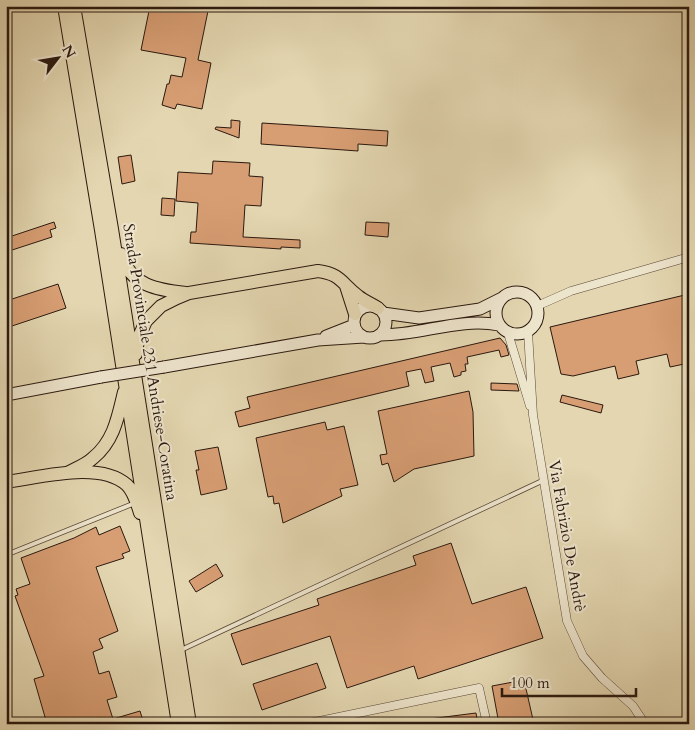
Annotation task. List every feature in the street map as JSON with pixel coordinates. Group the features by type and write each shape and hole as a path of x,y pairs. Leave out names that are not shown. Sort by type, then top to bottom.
{"main road":[{"name":"Strada Provinciale 231 Andriese-Coratina","path":"64,6 126,384 178,724"},
{"name":"Strada Provinciale 231 Andriese-Coratina","path":"74,6 112,229 190,724"},
{"path":"112,229 124,265 138,280 152,287 189,293"},
{"path":"138,392 136,352 138,339 146,321 161,306 189,293 318,270 330,272 338,277 358,297 381,310 386,325 379,335"},
{"path":"345,284 359,334 364,337"},
{"path":"318,340 354,320 363,307 368,306 419,318 480,309 502,298 514,292 522,292 534,300 537,306 537,321 528,332 508,333 499,325 496,311 502,298"},
{"path":"6,395 318,340 369,338 469,322 485,322 499,325"},
{"path":"66,473 93,459 108,443 115,428 126,384"},
{"path":"6,482 66,473 90,472 112,476 127,485 137,502 152,553"}],"street":[{"path":"537,306 571,291 689,257"},
{"path":"528,332 533,415"},
{"path":"508,333 533,415"},
{"name":"Via Fabrizio De Andrè","path":"533,415 567,621 583,656 602,678 633,706 645,724"},
{"path":"305,724 479,688 487,724"}],"lane":[{"path":"179,651 544,480"},
{"path":"6,555 137,502"}],"building":[{"path":"150,6 209,6 198,60 211,63 202,109 177,104 175,109 162,105 171,75 182,77 186,58 141,50"},
{"path":"231,120 240,121 239,138 215,129 216,127 231,128"},
{"path":"262,123 388,131 387,146 358,144 358,151 261,144"},
{"path":"131,155 135,181 122,184 118,157"},
{"path":"213,161 250,163 249,176 263,177 261,206 245,205 243,237 300,240 300,248 281,247 281,249 190,243 191,232 196,232 198,203 176,201 178,172 212,174"},
{"path":"162,198 175,199 174,216 161,215"},
{"path":"54,222 56,228 50,230 52,237 6,252 6,238"},
{"path":"366,222 389,223 388,237 365,235"},
{"path":"58,284 66,308 6,328 6,301"},
{"path":"689,294 689,363 670,367 667,354 636,361 639,374 618,379 615,366 573,376 561,374 550,327"},
{"path":"500,338 506,345 509,355 501,357 499,350 467,357 466,371 461,372 461,375 454,377 450,363 431,367 434,381 425,383 421,369 406,372 409,386 239,427 235,412 250,408 247,397"},
{"path":"491,383 517,384 519,391 491,390"},
{"path":"469,391 473,412 474,456 414,469 394,482 388,463 382,465 380,455 387,454 378,411"},
{"path":"562,395 603,405 601,413 560,402"},
{"path":"325,422 327,430 344,426 358,485 340,489 342,496 283,523 279,503 274,504 273,496 268,497 256,438"},
{"path":"218,447 227,489 201,495 196,470 199,470 195,451"},
{"path":"120,526 130,551 122,554 124,558 96,567 118,631 99,639 103,648 93,652 99,674 109,671 117,697 107,700 113,719 140,711 144,724 101,724 99,718 85,722 86,724 47,724 34,679 44,676 15,596 18,595 16,589 30,584 21,558 74,538 96,527 99,535"},
{"path":"451,543 472,604 526,587 543,638 418,679 414,666 347,688 330,636 242,665 231,634 319,605 317,599 416,565 413,556"},
{"path":"216,564 223,576 196,592 189,581"},
{"path":"317,663 326,688 262,710 253,684"},
{"path":"524,680 534,724 499,724 492,686"},
{"path":"476,713 478,724 429,724 429,719"}]}
